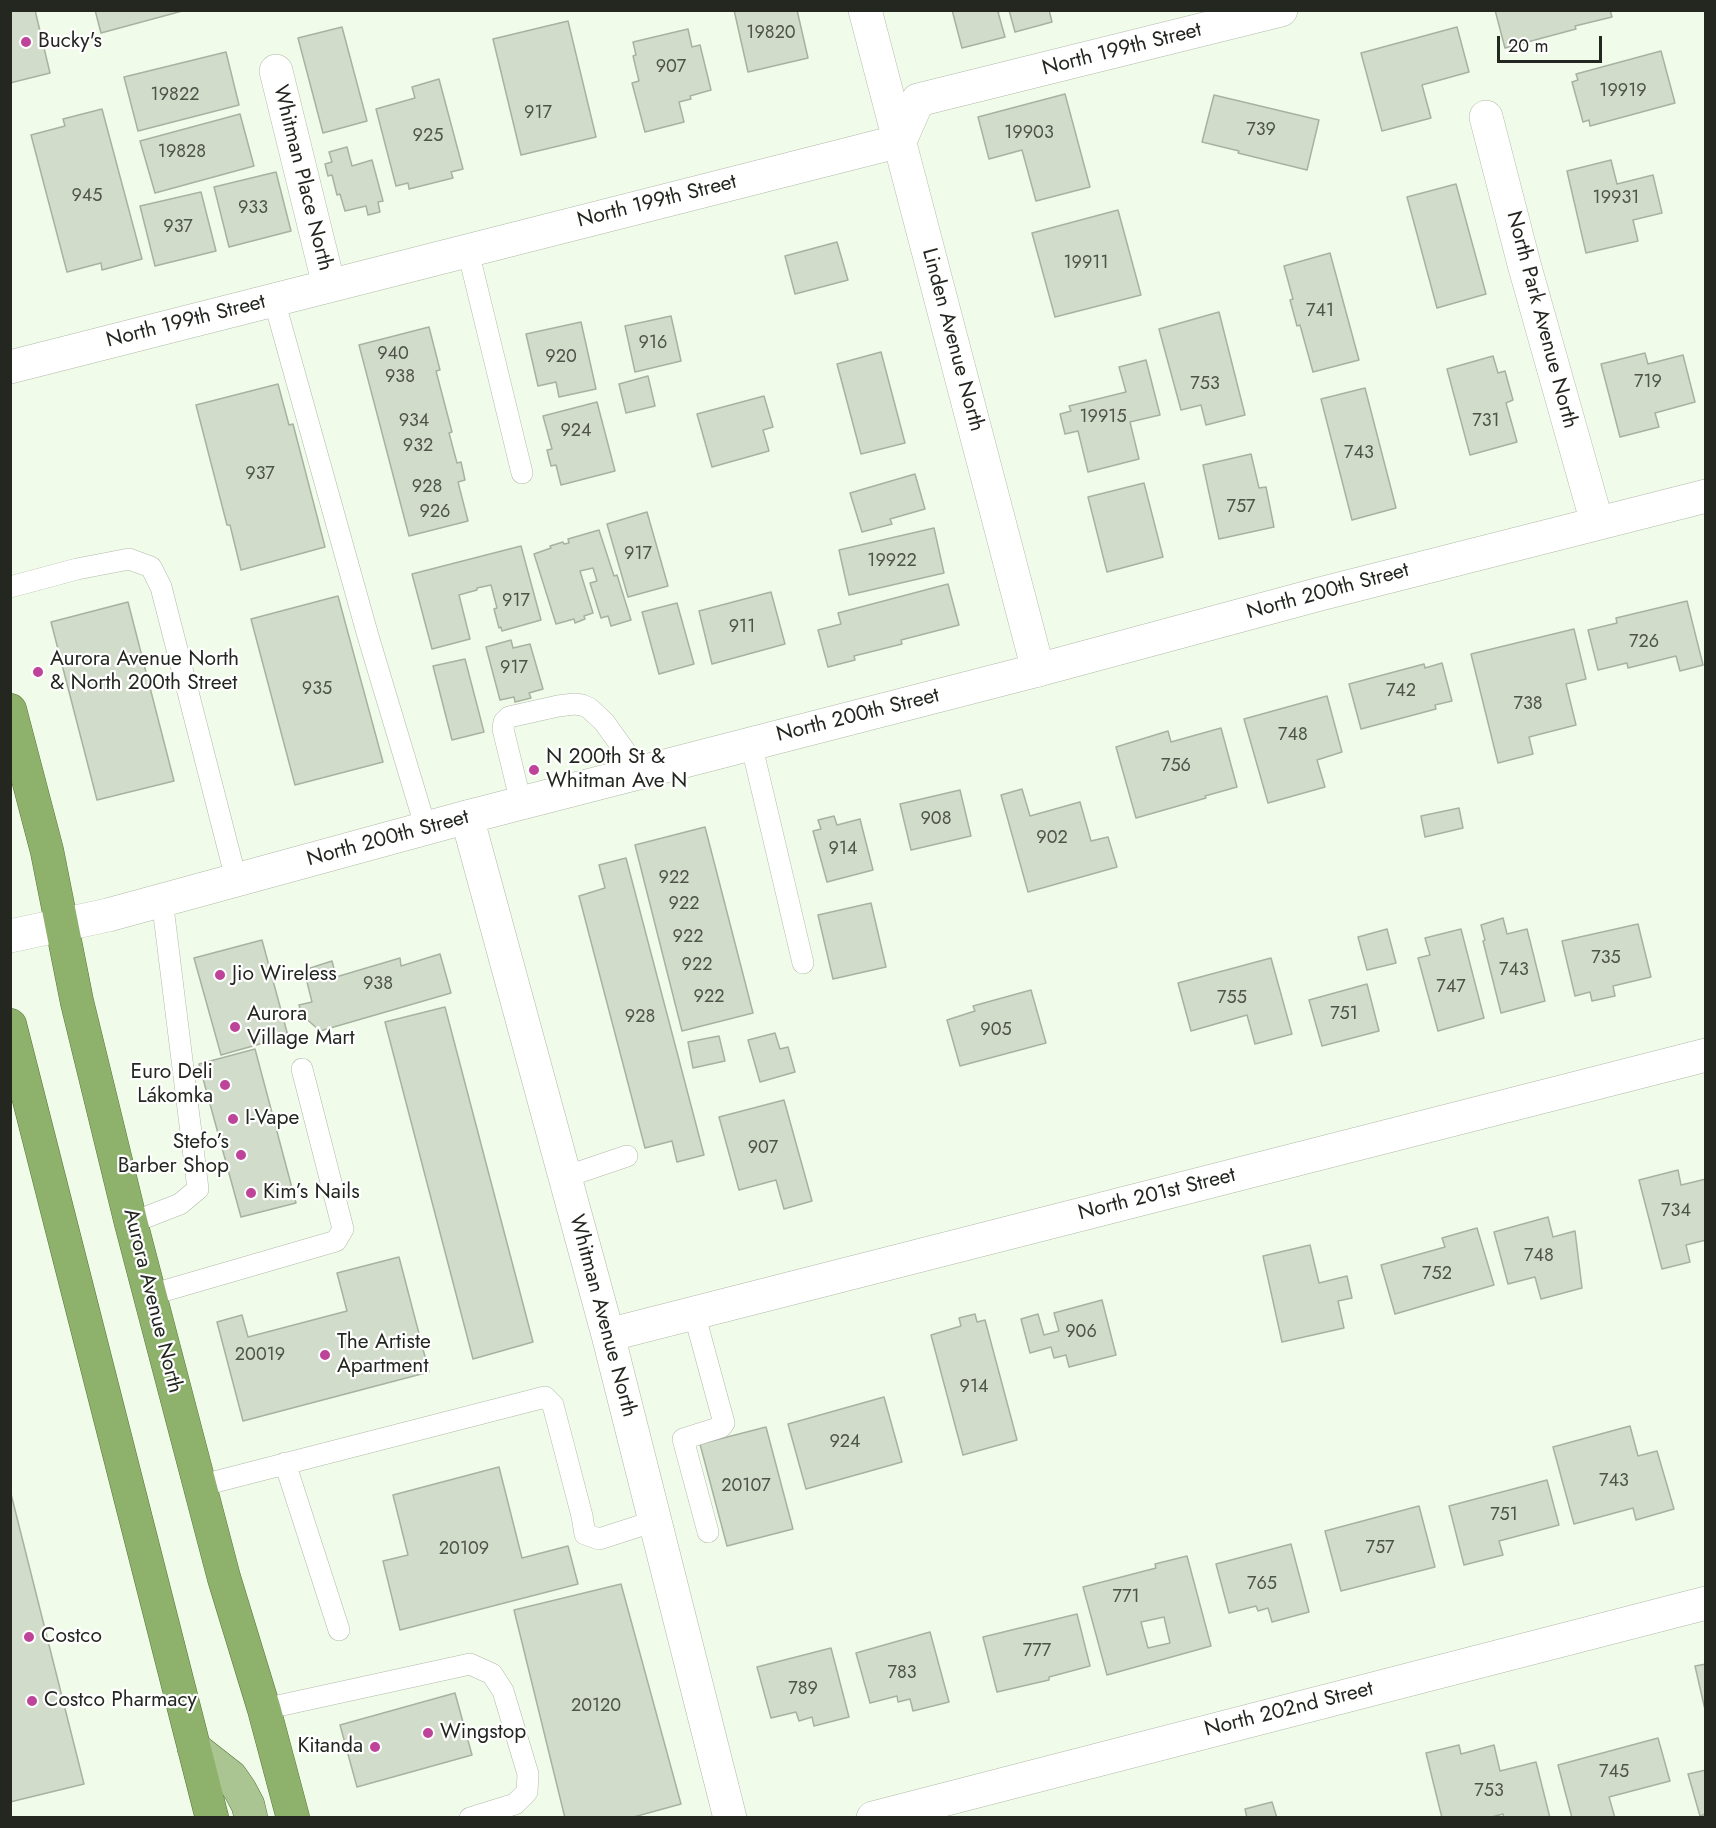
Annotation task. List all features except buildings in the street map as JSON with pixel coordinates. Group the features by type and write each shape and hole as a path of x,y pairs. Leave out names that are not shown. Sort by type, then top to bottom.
{"highway":[{"name":"Aurora Avenue North","path":"10,710 47,851 77,1002 131,1223 224,1578 264,1709 293,1818"},
{"path":"10,1026 212,1818"}],"main road":[{"path":"194,1748 231,1777 248,1804 251,1818"}],"street":[{"name":"Linden Avenue North","path":"865,10 1038,670"},
{"name":"North 199th Street","path":"10,367 900,141 918,100 1281,10"},
{"name":"Whitman Place North","path":"276,71 329,286"},
{"name":"North Park Avenue North","path":"1486,117 1524,264 1597,524"},
{"name":"North 200th Street","path":"10,936 108,915 467,817 1038,670 1320,594 1706,496"},
{"name":"Whitman Avenue North","path":"467,817 608,1335 730,1818"},
{"name":"North 201st Street","path":"608,1335 1706,1055"},
{"name":"North 202nd Street","path":"873,1818 1706,1603"}],"lane":[{"path":"468,251 522,473"},
{"path":"274,300 368,636 426,829"},
{"path":"10,587 77,569 129,559 151,567 160,587 236,879"},
{"path":"522,803 502,729 504,722 510,717 558,706 582,705 589,708 604,722 640,772"},
{"path":"751,743 803,963"},
{"path":"131,1223 180,1204 198,1189 162,899"},
{"path":"150,1295 336,1241 343,1229 302,1069"},
{"path":"565,1176 627,1156"},
{"path":"694,1313 724,1423 721,1427 682,1439 708,1532"},
{"path":"199,1486 545,1397 553,1405 585,1533 599,1539 655,1521"},
{"path":"285,1463 339,1630"},
{"path":"264,1709 470,1664 492,1674 503,1691 528,1774 527,1792 515,1804 470,1818"}],"place":[{"name":"Bucky's","path":"26,42"},
{"name":"Aurora Avenue North & North 200th Street","path":"38,672"},
{"name":"N 200th St & Whitman Ave N","path":"534,770"},
{"name":"Jio Wireless","path":"220,975"},
{"name":"Aurora Village Mart","path":"235,1027"},
{"name":"Euro Deli Lákomka","path":"225,1085"},
{"name":"I-Vape","path":"233,1119"},
{"name":"Stefo’s Barber Shop","path":"241,1155"},
{"name":"Kim’s Nails","path":"251,1193"},
{"name":"The Artiste Apartment","path":"325,1355"},
{"name":"Costco","path":"29,1637"},
{"name":"Costco Pharmacy","path":"32,1701"},
{"name":"Wingstop","path":"428,1733"},
{"name":"Kitanda","path":"375,1747"}]}
